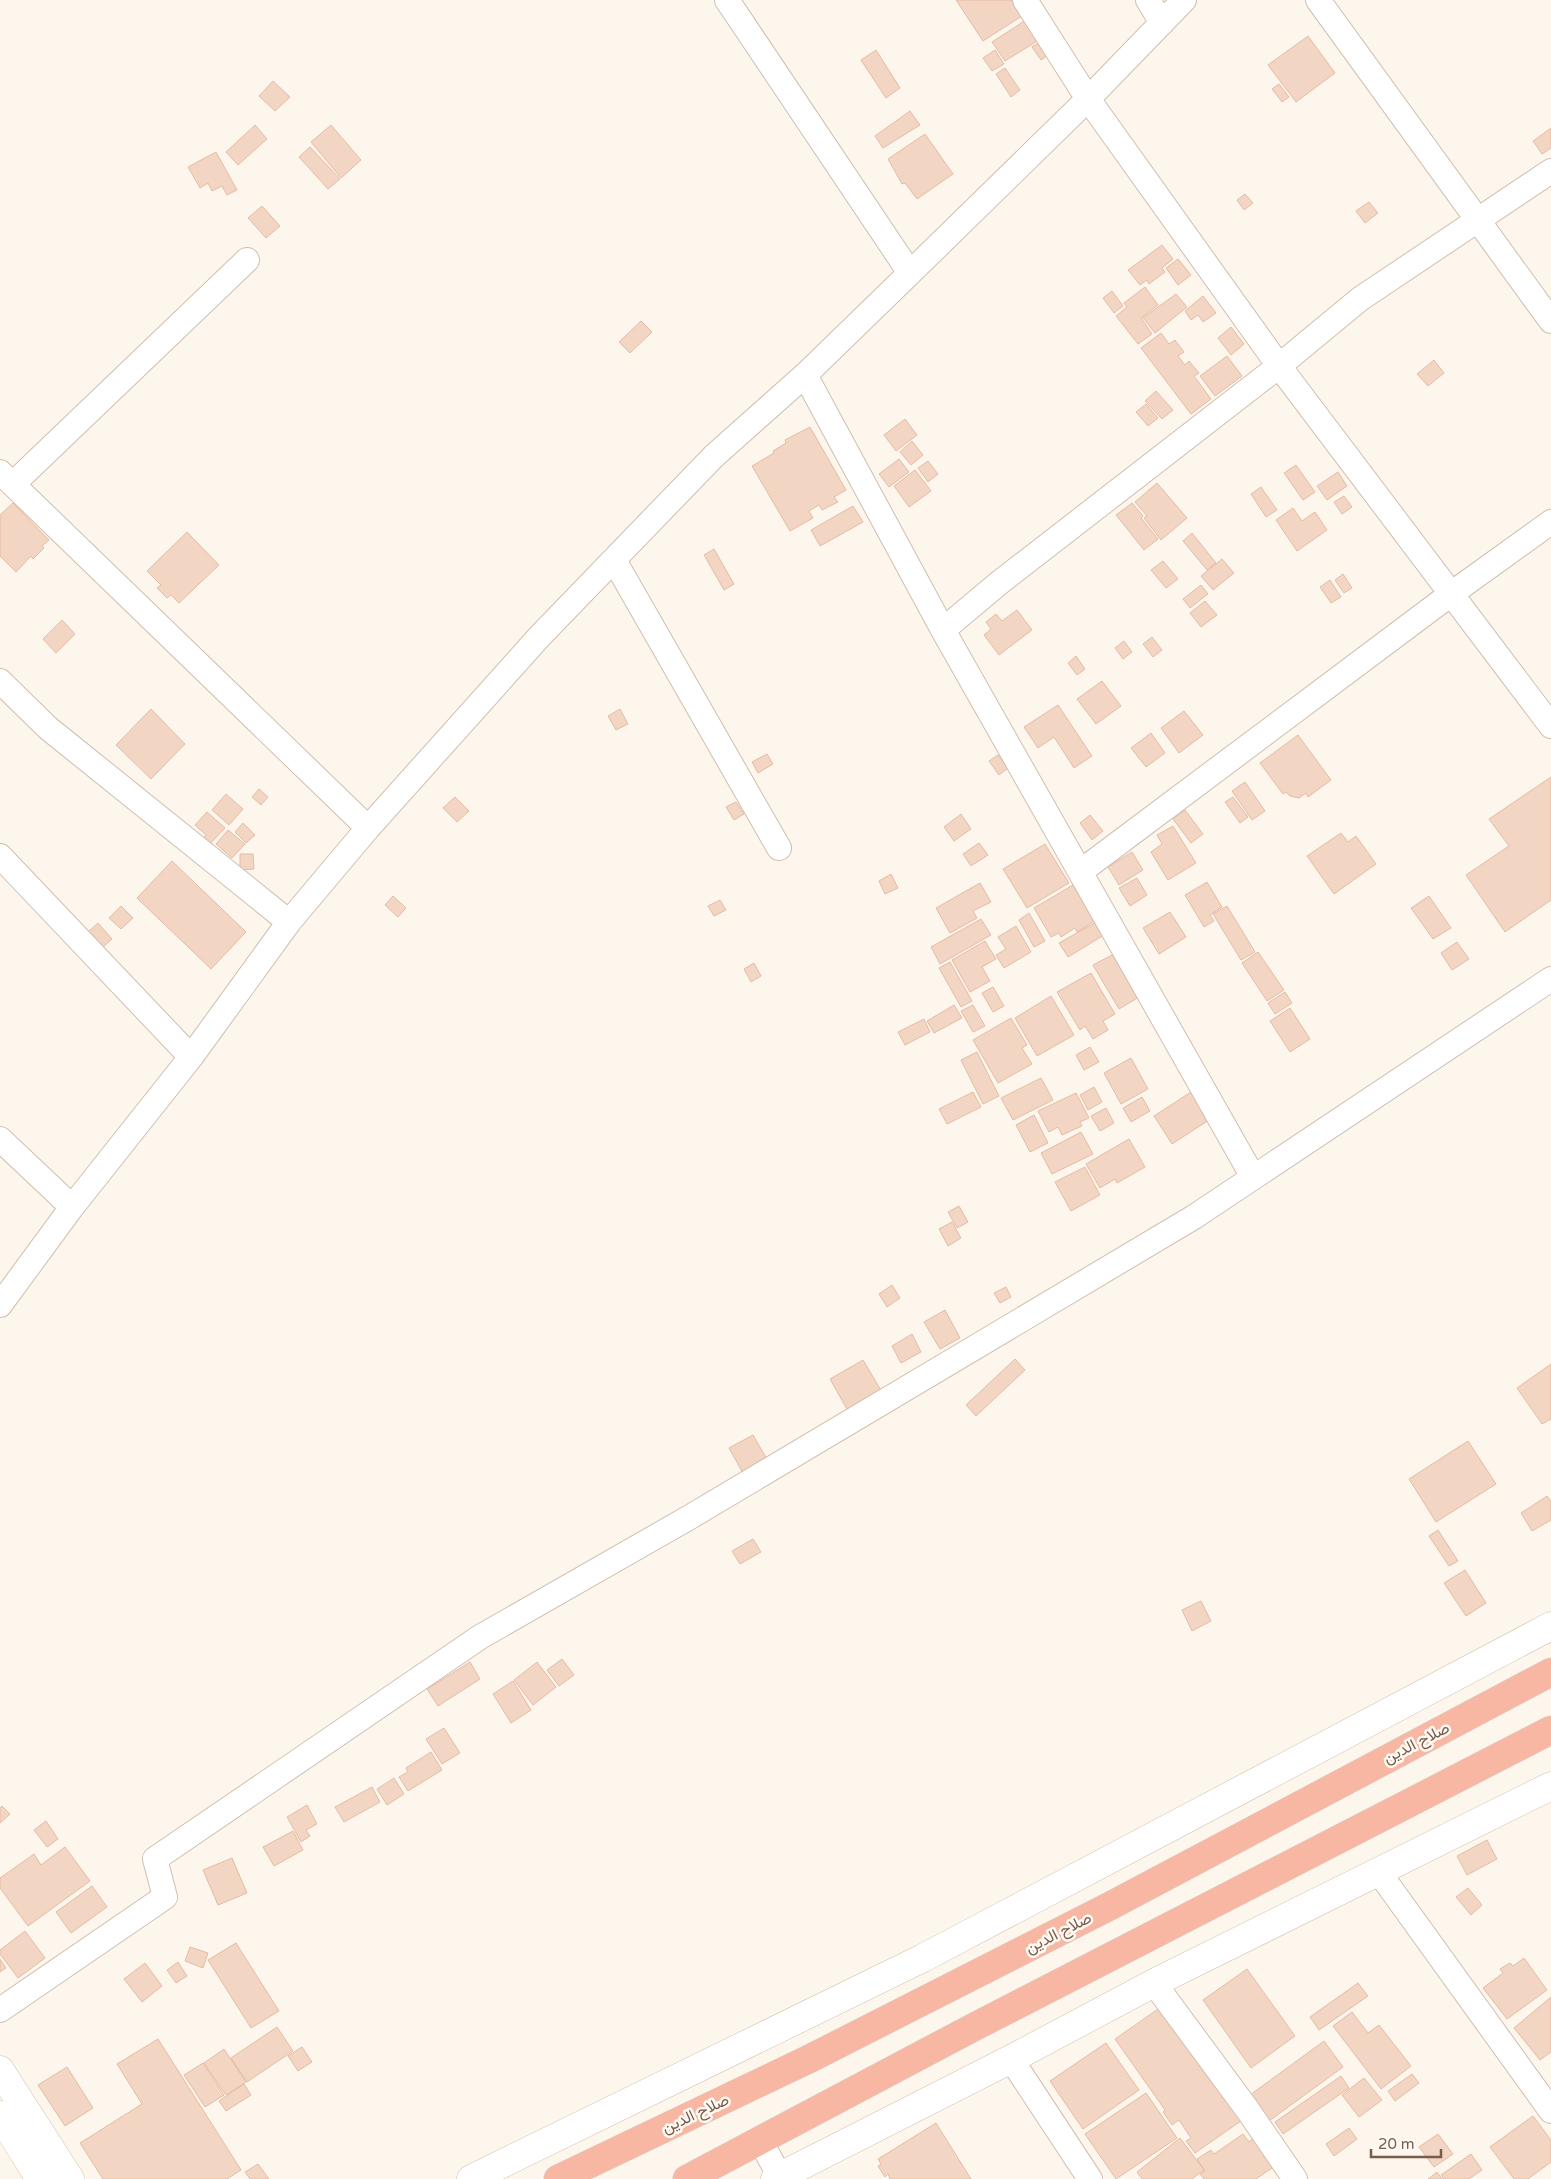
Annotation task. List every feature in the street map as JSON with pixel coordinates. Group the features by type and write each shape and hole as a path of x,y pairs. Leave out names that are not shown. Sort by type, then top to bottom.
{"highway":[{"name":"صلاح الدين","path":"558,2179 809,2058 1110,1906 1551,1672"},
{"path":"687,2179 974,2027 1551,1730"}],"street":[{"path":"727,0 910,273"},
{"path":"1025,0 1088,100 1278,366 1551,726"},
{"path":"1148,0 1162,23"},
{"path":"0,1305 72,1208 192,1057 288,922 368,828 540,637 714,456 805,375 1088,100 1184,0"},
{"path":"1318,0 1551,321"},
{"path":"943,630 999,583 1278,366 1360,299 1551,171"},
{"path":"247,260 7,478 368,828"},
{"path":"805,375 943,630 1252,1177"},
{"path":"1080,872 1451,594 1551,522"},
{"path":"614,560 779,848"},
{"path":"0,681 48,728 288,922"},
{"path":"0,856 192,1057"},
{"path":"0,2010 164,1898 155,1859 480,1637 724,1497 1194,1216 1551,979"},
{"path":"0,1139 72,1208"},
{"path":"471,2179 923,1958 1551,1626"},
{"path":"760,2140 779,2178 1154,1983 1551,1786"},
{"path":"1378,1871 1551,2111"},
{"path":"1154,1983 1247,2109 1295,2179"},
{"path":"1011,2059 1090,2179"},
{"path":"0,2070 70,2179"},
{"path":"0,2115 40,2179"}],"building":[{"path":"956,0 1011,0 1022,16 983,41"},
{"path":"1029,18 1042,38 1005,61 992,42"},
{"path":"1308,36 1335,73 1296,102 1268,65"},
{"path":"1043,40 1051,53 1041,60 1032,47"},
{"path":"876,50 900,88 886,98 861,60"},
{"path":"995,50 1004,64 992,71 983,58"},
{"path":"1005,68 1020,90 1011,97 996,74"},
{"path":"273,81 290,97 275,111 259,96"},
{"path":"1279,84 1289,97 1282,102 1272,89"},
{"path":"910,111 920,125 883,148 875,136"},
{"path":"255,125 267,139 238,165 226,152"},
{"path":"331,125 361,160 341,178 311,142"},
{"path":"1551,128 1551,148 1542,154 1533,141"},
{"path":"925,134 953,174 917,199 905,183 902,184 888,159"},
{"path":"310,147 340,179 328,189 299,157"},
{"path":"216,152 237,190 227,195 222,186 212,191 208,183 200,188 188,167"},
{"path":"1245,194 1253,203 1244,210 1237,200"},
{"path":"1369,202 1378,213 1365,223 1356,211"},
{"path":"262,206 280,226 266,238 248,218"},
{"path":"1162,245 1173,259 1162,268 1165,272 1149,284 1147,280 1140,285 1128,270"},
{"path":"1178,259 1191,275 1178,285 1166,268"},
{"path":"1145,287 1158,305 1141,318 1152,334 1138,344 1116,316 1127,307 1124,303"},
{"path":"1112,291 1123,306 1114,313 1103,298"},
{"path":"1176,294 1187,307 1155,333 1143,318"},
{"path":"1203,296 1216,313 1203,322 1198,315 1191,320 1185,311"},
{"path":"641,321 652,332 630,353 619,342"},
{"path":"1231,327 1244,344 1231,355 1218,338"},
{"path":"1161,333 1169,344 1175,340 1184,352 1178,356 1185,365 1189,361 1199,373 1194,376 1211,399 1191,414 1141,348"},
{"path":"1227,356 1242,376 1215,396 1200,376"},
{"path":"1434,360 1444,373 1428,386 1417,374"},
{"path":"1156,391 1173,410 1162,419 1145,401"},
{"path":"1146,404 1158,418 1148,426 1136,412"},
{"path":"905,419 917,435 896,451 884,435"},
{"path":"810,427 846,490 834,497 838,502 822,510 819,505 809,511 813,518 790,531 752,466 774,453 773,451 786,443 785,440"},
{"path":"912,441 923,455 911,465 900,452"},
{"path":"899,459 909,472 889,487 879,474"},
{"path":"928,461 938,474 928,482 918,468"},
{"path":"1296,465 1315,492 1303,500 1284,473"},
{"path":"915,470 931,491 909,507 894,486"},
{"path":"1338,472 1347,486 1327,500 1317,486"},
{"path":"1157,483 1187,518 1161,540 1144,518 1147,516 1135,502"},
{"path":"1261,487 1277,510 1266,517 1251,494"},
{"path":"1344,496 1352,507 1342,514 1334,502"},
{"path":"13,503 49,540 33,559 31,556 16,572 0,556 0,515"},
{"path":"1132,503 1158,539 1144,550 1116,515"},
{"path":"853,506 863,522 820,546 811,530"},
{"path":"1293,508 1302,521 1315,512 1327,530 1297,551 1276,520"},
{"path":"187,532 219,565 179,603 171,595 167,598 157,588 161,585 147,571"},
{"path":"1192,533 1216,563 1207,570 1183,541"},
{"path":"714,549 734,584 724,590 704,555"},
{"path":"1222,559 1234,573 1213,590 1201,576"},
{"path":"1163,561 1178,579 1166,588 1151,570"},
{"path":"1343,574 1352,588 1344,593 1335,580"},
{"path":"1330,580 1341,597 1331,603 1320,587"},
{"path":"1201,585 1208,594 1190,608 1183,599"},
{"path":"1205,601 1217,615 1201,627 1190,613"},
{"path":"1017,610 1032,630 999,655 984,635 991,629 986,622 996,614 1002,621"},
{"path":"62,620 75,634 56,653 43,639"},
{"path":"1152,637 1162,650 1153,657 1143,644"},
{"path":"1124,641 1132,652 1123,659 1115,648"},
{"path":"1076,656 1085,669 1077,675 1068,663"},
{"path":"1102,681 1121,706 1096,724 1077,699"},
{"path":"1058,705 1092,756 1074,768 1054,737 1038,748 1024,727"},
{"path":"151,709 185,744 151,779 116,745"},
{"path":"620,709 628,724 616,730 608,716"},
{"path":"1184,711 1203,735 1179,753 1161,728"},
{"path":"1151,733 1165,753 1146,767 1131,748"},
{"path":"1298,735 1331,780 1308,797 1306,793 1299,798 1290,796 1286,792 1283,794 1260,763"},
{"path":"767,754 773,764 758,773 752,762"},
{"path":"998,755 1008,768 999,775 989,761"},
{"path":"1551,777 1551,900 1505,932 1466,875 1509,846 1489,819"},
{"path":"1245,782 1265,811 1252,820 1232,791"},
{"path":"259,789 268,797 261,805 252,797"},
{"path":"226,794 243,809 229,825 212,810"},
{"path":"455,797 469,811 457,822 443,808"},
{"path":"1233,797 1248,817 1240,823 1225,802"},
{"path":"736,802 744,814 734,820 726,807"},
{"path":"1185,810 1203,834 1191,843 1173,819"},
{"path":"207,812 225,828 209,845 203,839 206,835 195,825"},
{"path":"961,814 971,829 954,841 944,827"},
{"path":"1090,815 1103,831 1092,840 1080,823"},
{"path":"243,823 255,835 246,843 235,832"},
{"path":"1173,826 1196,863 1168,880 1151,852 1162,844 1157,835"},
{"path":"228,830 245,844 232,858 216,844"},
{"path":"1341,833 1348,842 1356,836 1376,864 1334,894 1307,856"},
{"path":"979,843 988,855 971,866 963,854"},
{"path":"1045,844 1069,883 1027,908 1003,869"},
{"path":"1132,852 1143,870 1119,885 1108,867"},
{"path":"240,854 253,854 254,869 240,870"},
{"path":"172,861 246,932 211,969 137,898"},
{"path":"891,874 898,888 885,894 879,881"},
{"path":"1137,878 1147,895 1130,906 1119,888"},
{"path":"1207,882 1222,907 1210,915 1214,921 1204,927 1185,895"},
{"path":"980,883 991,902 973,911 977,918 950,933 936,908"},
{"path":"1073,885 1094,921 1077,932 1075,928 1061,937 1059,933 1051,937 1034,908"},
{"path":"393,896 406,908 398,917 385,905"},
{"path":"1429,896 1451,928 1433,939 1411,908"},
{"path":"720,900 726,910 714,916 708,906"},
{"path":"121,906 133,918 121,929 109,918"},
{"path":"1227,906 1255,952 1241,960 1213,914"},
{"path":"1170,912 1186,937 1159,954 1143,928"},
{"path":"1029,913 1045,941 1034,947 1019,920"},
{"path":"981,919 991,935 940,964 931,947"},
{"path":"1096,922 1104,935 1068,957 1059,943"},
{"path":"98,923 112,939 102,948 88,932"},
{"path":"1016,926 1031,952 1004,968 996,955 1006,949 998,937"},
{"path":"985,941 996,959 982,967 990,981 970,992 952,960"},
{"path":"1457,942 1469,959 1452,970 1441,953"},
{"path":"1258,952 1284,990 1267,1001 1242,963"},
{"path":"1114,954 1139,997 1119,1009 1093,965"},
{"path":"950,962 972,1001 961,1007 939,968"},
{"path":"754,963 761,976 751,982 744,969"},
{"path":"1091,973 1115,1014 1103,1021 1108,1030 1093,1039 1085,1026 1080,1030 1057,992"},
{"path":"993,987 1004,1006 993,1012 982,993"},
{"path":"1285,992 1292,1003 1275,1014 1268,1003"},
{"path":"1051,996 1074,1035 1037,1056 1015,1018"},
{"path":"954,1005 962,1018 934,1033 927,1021"},
{"path":"973,1005 985,1026 973,1032 961,1011"},
{"path":"1290,1008 1310,1039 1290,1052 1270,1021"},
{"path":"1011,1018 1027,1045 1022,1048 1032,1064 998,1083 973,1040"},
{"path":"924,1019 930,1032 905,1045 898,1032"},
{"path":"1090,1047 1099,1062 1084,1070 1076,1055"},
{"path":"977,1052 999,1096 983,1104 961,1060"},
{"path":"1131,1058 1148,1089 1121,1104 1104,1073"},
{"path":"1041,1078 1053,1100 1013,1120 1001,1098"},
{"path":"1094,1087 1102,1102 1088,1110 1080,1095"},
{"path":"973,1092 981,1107 947,1124 939,1109"},
{"path":"1191,1092 1209,1120 1172,1144 1154,1116"},
{"path":"1076,1093 1089,1118 1080,1122 1082,1126 1062,1135 1058,1127 1049,1132 1038,1111"},
{"path":"1142,1097 1150,1111 1131,1122 1123,1108"},
{"path":"1106,1108 1114,1123 1100,1131 1091,1116"},
{"path":"1034,1115 1048,1143 1030,1152 1016,1125"},
{"path":"1081,1132 1093,1154 1052,1174 1041,1153"},
{"path":"1129,1139 1145,1167 1117,1183 1115,1179 1100,1188 1086,1164"},
{"path":"1085,1167 1100,1195 1071,1211 1055,1182"},
{"path":"959,1206 968,1222 957,1228 948,1212"},
{"path":"952,1222 961,1238 948,1246 939,1229"},
{"path":"892,1285 900,1298 887,1307 879,1294"},
{"path":"1006,1287 1011,1297 1000,1303 994,1293"},
{"path":"945,1310 960,1338 940,1349 924,1322"},
{"path":"912,1334 921,1352 901,1363 892,1346"},
{"path":"1015,1359 1025,1370 976,1416 966,1405"},
{"path":"863,1360 882,1392 848,1411 830,1379"},
{"path":"1551,1364 1551,1419 1542,1424 1517,1388"},
{"path":"753,1435 768,1461 744,1475 729,1448"},
{"path":"1468,1441 1496,1484 1436,1522 1409,1479"},
{"path":"1547,1496 1551,1502 1551,1520 1532,1531 1521,1513"},
{"path":"1438,1530 1458,1561 1449,1566 1429,1536"},
{"path":"753,1539 761,1552 740,1564 732,1551"},
{"path":"1465,1570 1486,1603 1466,1616 1444,1583"},
{"path":"1201,1601 1211,1621 1192,1631 1182,1610"},
{"path":"562,1659 574,1675 559,1686 547,1670"},
{"path":"470,1662 480,1679 438,1706 427,1689"},
{"path":"537,1662 556,1687 533,1705 514,1680"},
{"path":"513,1681 531,1710 511,1723 493,1694"},
{"path":"444,1728 460,1753 442,1764 426,1739"},
{"path":"431,1752 442,1770 408,1791 399,1777 408,1772 406,1768"},
{"path":"394,1778 404,1794 387,1805 377,1789"},
{"path":"372,1787 380,1802 344,1822 335,1807"},
{"path":"307,1805 317,1824 306,1830 310,1836 301,1842 287,1817"},
{"path":"2,1806 10,1814 0,1823 0,1808"},
{"path":"46,1821 58,1839 47,1847 34,1830"},
{"path":"293,1831 303,1850 274,1866 263,1847"},
{"path":"1487,1840 1497,1859 1467,1875 1457,1856"},
{"path":"65,1847 90,1881 28,1926 0,1888 0,1878 34,1854 41,1865"},
{"path":"232,1858 247,1893 218,1905 203,1870"},
{"path":"92,1886 107,1907 71,1933 56,1912"},
{"path":"1468,1888 1482,1905 1471,1915 1456,1897"},
{"path":"25,1931 45,1958 18,1978 0,1954 0,1950"},
{"path":"236,1943 279,2011 251,2028 208,1960"},
{"path":"190,1947 208,1953 203,1968 185,1961"},
{"path":"1524,1958 1547,1990 1507,2019 1483,1988 1503,1973 1500,1969 1510,1963 1513,1966"},
{"path":"0,1959 6,1968 0,1972"},
{"path":"178,1962 187,1976 176,1983 167,1970"},
{"path":"145,1963 162,1986 142,2002 124,1979"},
{"path":"1247,1969 1295,2036 1251,2068 1203,2000"},
{"path":"1358,1983 1368,1996 1319,2030 1310,2017"},
{"path":"1551,1997 1551,2052 1540,2060 1514,2028"},
{"path":"1161,2007 1241,2121 1195,2153 1186,2141 1191,2138 1179,2120 1172,2125 1163,2112 1165,2110 1115,2039"},
{"path":"1352,2012 1368,2033 1379,2025 1411,2066 1381,2089 1333,2026"},
{"path":"277,2027 293,2051 247,2082 231,2058"},
{"path":"158,2039 241,2170 227,2179 103,2179 80,2143 142,2104 117,2064"},
{"path":"1324,2041 1343,2067 1269,2121 1250,2095"},
{"path":"1106,2043 1139,2090 1083,2129 1050,2081"},
{"path":"302,2047 312,2062 298,2071 288,2056"},
{"path":"224,2049 246,2082 226,2095 204,2063"},
{"path":"203,2063 224,2095 205,2107 184,2075"},
{"path":"67,2067 93,2108 65,2126 38,2085"},
{"path":"1412,2074 1419,2083 1395,2101 1388,2091"},
{"path":"1341,2076 1349,2088 1283,2134 1275,2122"},
{"path":"1364,2078 1382,2100 1359,2117 1342,2095"},
{"path":"244,2084 251,2095 226,2111 219,2101"},
{"path":"1146,2093 1177,2138 1116,2179 1085,2134"},
{"path":"1533,2116 1551,2140 1551,2162 1528,2179 1514,2179 1490,2147"},
{"path":"936,2123 971,2179 890,2179 888,2174 885,2177 878,2166 881,2164 878,2159"},
{"path":"1349,2128 1357,2139 1334,2156 1326,2144"},
{"path":"1243,2134 1249,2142 1255,2137 1275,2166 1256,2179 1204,2179 1200,2174 1205,2171 1197,2159 1211,2150 1214,2154"},
{"path":"1438,2134 1453,2154 1434,2167 1419,2147"},
{"path":"1180,2138 1204,2170 1192,2179 1142,2179 1137,2172"},
{"path":"1471,2154 1482,2170 1469,2179 1444,2179 1441,2175"},
{"path":"258,2164 269,2179 250,2179 245,2172"},
{"path":"1437,2172 1442,2179 1428,2179"}]}
